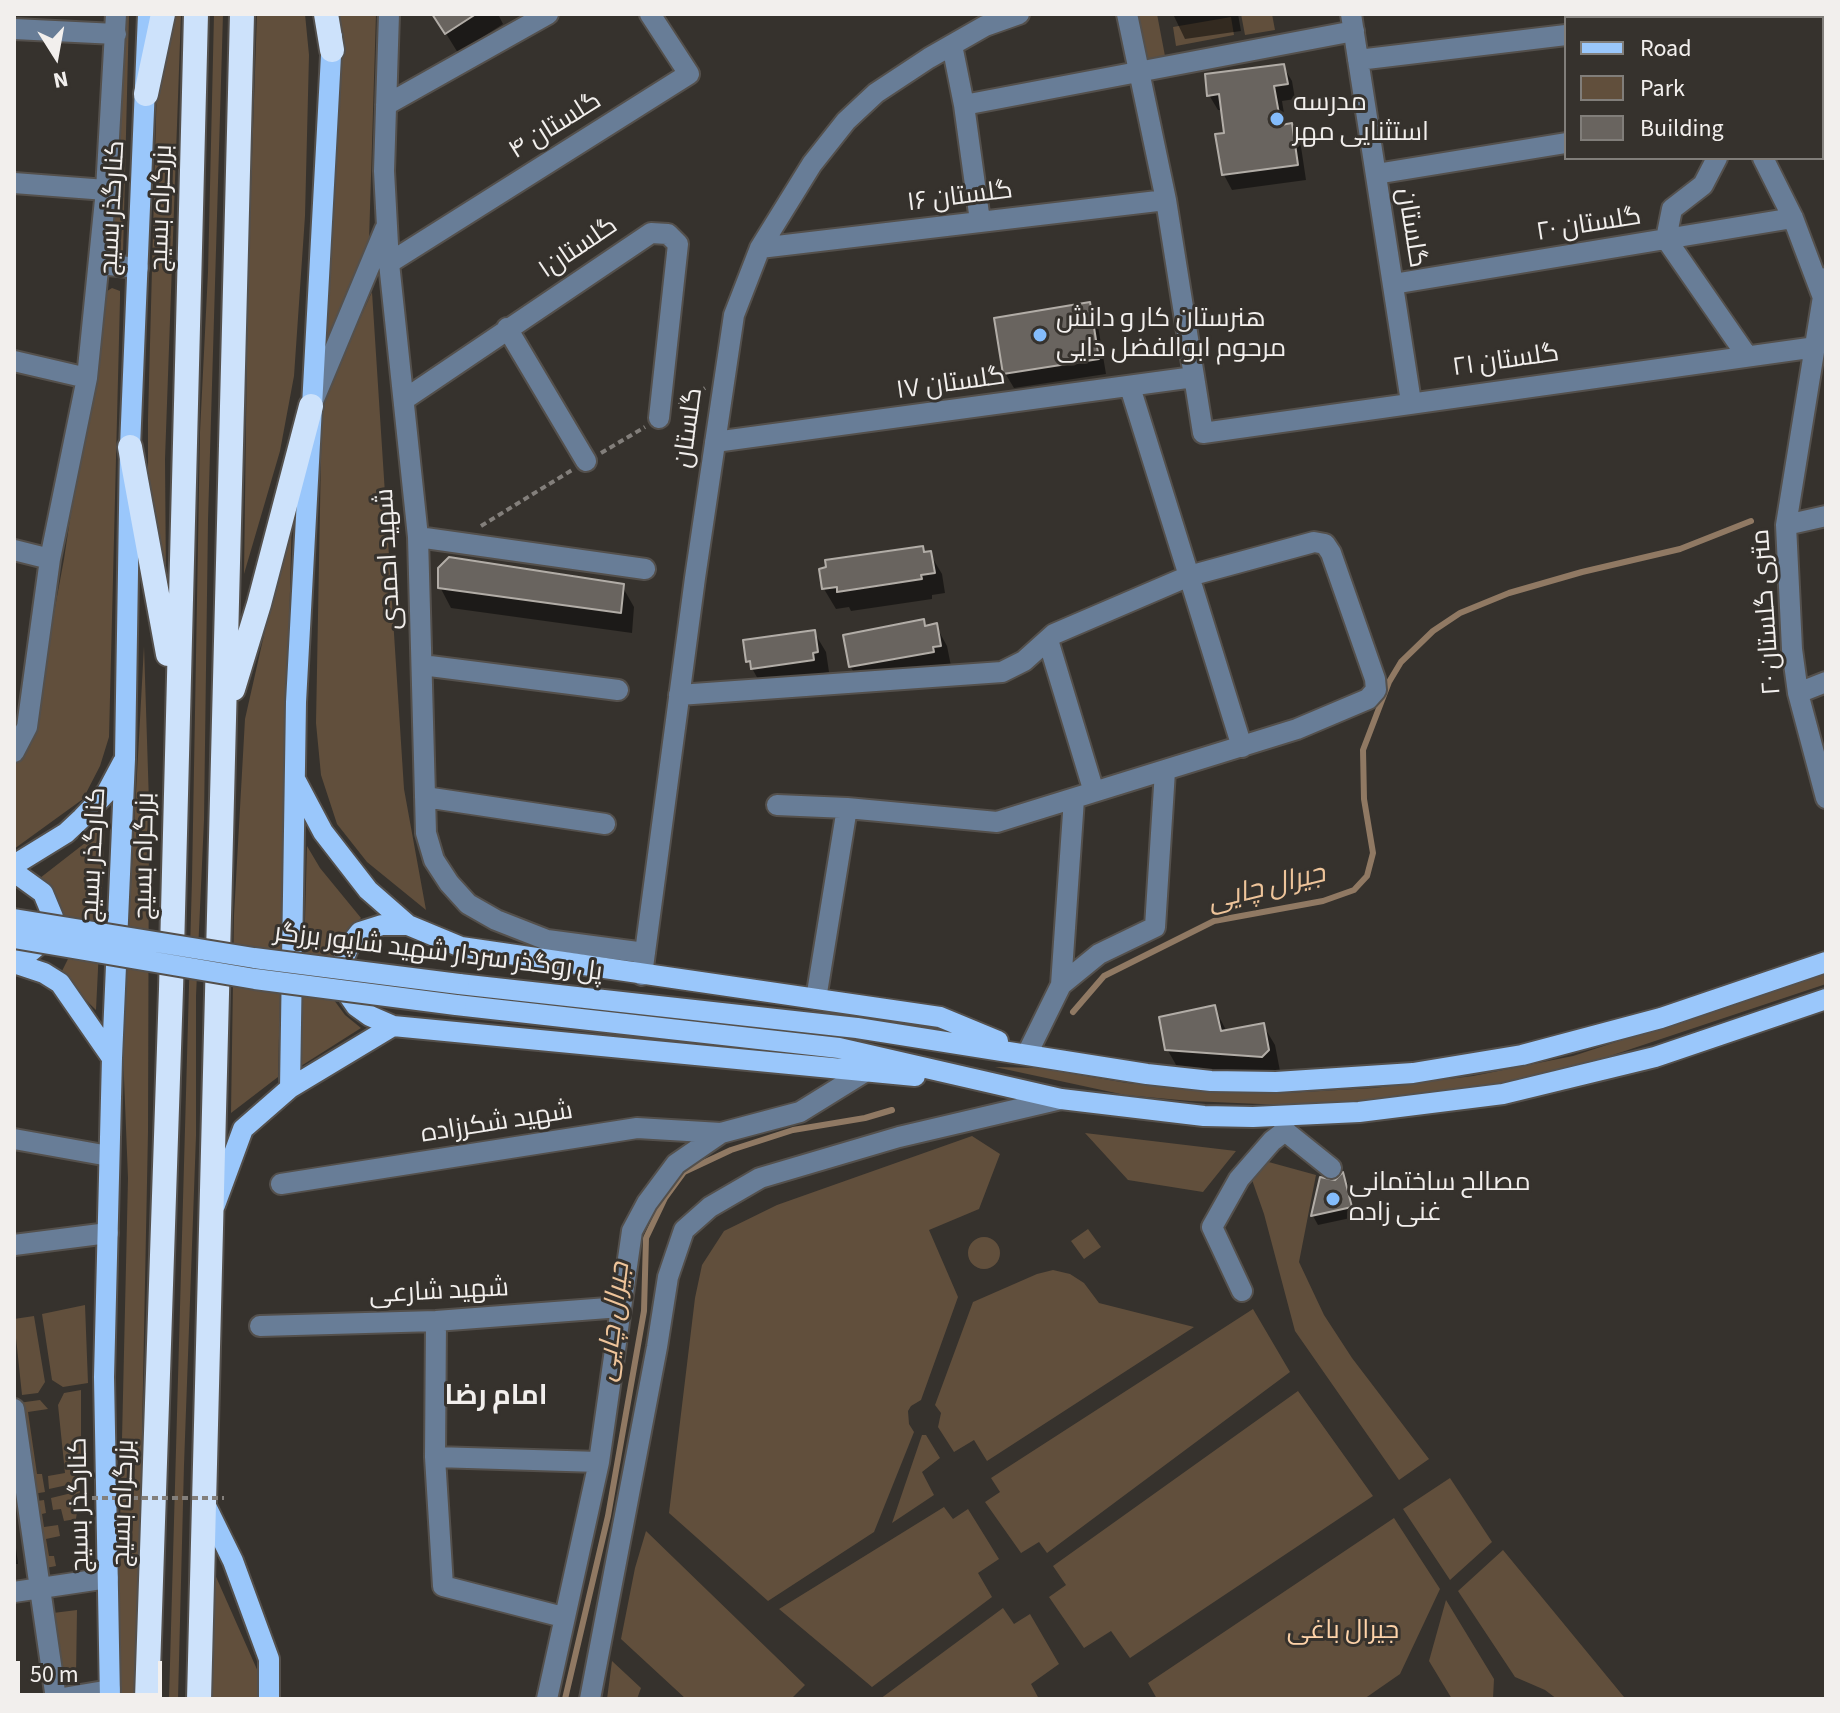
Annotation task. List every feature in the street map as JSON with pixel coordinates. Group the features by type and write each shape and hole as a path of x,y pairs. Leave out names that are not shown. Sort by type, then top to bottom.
{"highway":[{"path":"146,94 163,14"},
{"name":"بزرگراه بسیج","path":"147,1699 170,1004 196,14"},
{"path":"199,1699 214,1499 212,1211 242,14"},
{"path":"326,14 332,50"},
{"path":"225,718 259,604 311,406"},
{"path":"130,447 177,703"}],"main road":[{"name":"کنارگذر بسیج","path":"110,1694 104,1377 112,1058 125,759 130,447 148,14"},
{"path":"290,1088 296,702 332,14"},
{"path":"14,865 66,833 82,818 107,792 125,759"},
{"path":"295,781 323,832 368,890 408,925 461,947 940,1017 1027,1054 1147,1074 1211,1081 1318,1081 1413,1073 1522,1055 1604,1034 1826,962"},
{"path":"14,872 43,893 53,917 43,941 14,960"},
{"name":"پل روگذر سردار شهید شاپور برزگر","path":"14,919 254,958 857,1028 1027,1054"},
{"path":"408,925 382,925 360,932 343,960 347,993 356,1006 393,1026 863,1073 979,1081 1061,1099 1284,1124 1503,1094 1655,1057 1826,999"},
{"name":"پل روگذر سردار شهید شاپور برزگر","path":"14,938 255,979 839,1048 979,1081"},
{"path":"14,960 60,983 112,1058"},
{"path":"212,1211 243,1129 290,1088 393,1026"},
{"path":"214,1499 269,1659 269,1699"}],"street":[{"name":"شهید احمدی","path":"389,14 384,171 386,225 418,537 426,833 434,860 449,883 468,904 496,920 547,940 645,953"},
{"path":"386,105 548,14"},
{"name":"گلستان ۴","path":"389,263 689,74 650,14"},
{"name":"گلستان","path":"642,975 734,315 760,248 812,164 846,121 876,93 985,26 1019,14"},
{"path":"1127,14 1166,200 1194,377"},
{"path":"964,105 1138,71 1352,23"},
{"name":"گلستان","path":"1352,23 1411,402"},
{"path":"14,29 116,24 106,190 87,378 14,752"},
{"path":"1358,60 1564,35"},
{"path":"952,45 964,105 980,221"},
{"path":"1376,174 1564,143"},
{"path":"1716,160 1703,185 1672,209 1666,239 1747,356"},
{"path":"1765,161 1824,289"},
{"path":"14,183 106,190"},
{"name":"گلستان ۱۶","path":"760,248 1166,200"},
{"name":"گلستان ۲۰","path":"1393,284 1793,218"},
{"path":"311,406 386,225"},
{"name":"گلستان۱","path":"405,399 651,233 668,234 678,244 659,418"},
{"path":"99,264 138,268"},
{"name":"۲۰ متری گلستان","path":"1824,289 1786,525 1792,649 1798,693 1826,798"},
{"path":"507,328 586,461"},
{"name":"گلستان ۲۱","path":"1194,377 1203,433 1816,347"},
{"path":"14,361 87,378"},
{"name":"گلستان ۱۷","path":"715,442 1194,377"},
{"path":"1130,387 1242,747"},
{"path":"1786,525 1826,516"},
{"path":"418,537 645,569"},
{"path":"679,695 1002,672 1024,661 1054,634 1189,576 1314,542 1325,544 1331,553 1375,679 1376,690 1368,699 1297,729 997,822 847,808 777,805"},
{"path":"14,550 50,559"},
{"path":"1027,1054 1061,985 1084,796 1048,640"},
{"path":"422,665 618,690"},
{"path":"1798,693 1826,682"},
{"path":"1061,985 1099,954 1155,927 1165,771"},
{"path":"425,797 605,824"},
{"path":"816,999 847,808"},
{"path":"547,1699 599,1462 632,1231 647,1203 676,1164 721,1133 800,1112 863,1073"},
{"path":"590,1699 668,1277 684,1230 710,1207 760,1178 899,1137 1061,1099"},
{"path":"1242,1291 1212,1227 1239,1179 1284,1124 1331,1168"},
{"name":"شهید شکرزاده","path":"281,1184 637,1128 721,1133"},
{"path":"14,1139 109,1156"},
{"path":"14,1245 108,1233"},
{"name":"شهید شارعی","path":"260,1326 436,1321 621,1307"},
{"path":"436,1321 435,1457 443,1586 563,1617"},
{"path":"14,1409 56,1699 110,1694"},
{"path":"435,1457 599,1462"},
{"path":"14,1592 108,1578"}],"path":[{"path":"92,1498 214,1499"}],"green space":[{"path":"124,14 129,14 123,254 117,257 111,253 125,50"},
{"path":"172,14 181,14 165,459 166,582 148,499 148,419 157,81"},
{"path":"214,14 223,14 208,520 204,820 196,996 196,1136 178,1699 169,1699 192,879 200,432 208,272"},
{"path":"257,14 305,14 309,55 305,216 294,376 280,451 244,574 248,272"},
{"path":"340,14 376,14 369,241 325,345 335,181"},
{"path":"1133,14 1157,14 1165,56 1142,61"},
{"path":"1241,14 1272,14 1275,30 1245,35"},
{"path":"1231,17 1234,35 1176,46 1173,27"},
{"path":"112,288 120,291 120,299 109,737 100,766 83,799 14,849 14,768 31,730 41,683 64,559 104,293"},
{"path":"372,292 404,789 426,910 367,862 337,824 321,775 316,723 322,401"},
{"path":"292,511 278,1077 231,1113 234,915 245,719"},
{"path":"144,646 149,803 148,1132 139,1585 135,1699 116,1699 128,1178 123,982"},
{"path":"103,822 96,1010 60,975 72,951 68,931 54,895 40,878 85,843"},
{"path":"307,846 320,868 361,918 340,942 328,976 334,1000 345,1015 361,1028 301,1066"},
{"path":"1826,973 1826,984 1577,1067 1477,1088 1379,1101 1283,1105 1190,1101 1125,1095 995,1067 1040,1068 1127,1083 1189,1088 1284,1093 1374,1088 1473,1076 1573,1056"},
{"path":"1085,1133 1236,1151 1203,1192 1128,1180"},
{"path":"972,1136 1000,1154 979,1209 929,1230 958,1297 921,1400 908,1411 909,1424 914,1432 874,1532 768,1601 669,1513 695,1298 702,1265 724,1231 777,1205"},
{"path":"1265,1161 1316,1175 1299,1262 1324,1315 1352,1358 1429,1459 1399,1480 1295,1331 1251,1177"},
{"path":"1088,1229 1101,1247 1084,1259 1071,1241"},
{"path":"984,1237 995,1242 1000,1253 995,1264 984,1269 973,1264 968,1253 973,1242"},
{"path":"1053,1270 1070,1274 1084,1283 1099,1303 1194,1327 987,1461 974,1440 954,1452 938,1427 941,1413 935,1405 973,1302"},
{"path":"85,1305 88,1383 63,1387 52,1380 42,1314"},
{"path":"1253,1309 1290,1372 1047,1553 1039,1542 1021,1553 985,1502 1000,1492 991,1478"},
{"path":"34,1316 45,1382 38,1393 22,1395 14,1319"},
{"path":"81,1390 81,1482 49,1489 48,1476 65,1473 58,1405 64,1393"},
{"path":"1298,1391 1373,1496 1130,1658 1111,1631 1084,1648 1049,1597 1066,1585 1053,1566"},
{"path":"40,1400 48,1409 28,1412 37,1474 42,1474 45,1492 33,1494 18,1403"},
{"path":"922,1435 926,1435 940,1458 922,1472 934,1495 892,1523"},
{"path":"1450,1478 1492,1542 1450,1580 1403,1509"},
{"path":"80,1491 76,1519 64,1521 61,1509 53,1510 51,1498"},
{"path":"44,1500 44,1527 58,1525 60,1536 46,1539 49,1556 54,1556 56,1566 46,1568 37,1501"},
{"path":"944,1507 953,1519 968,1509 999,1559 978,1573 992,1597 872,1687 779,1609"},
{"name":"جیرال باغی","path":"1394,1518 1440,1589 1400,1674 1364,1699 1157,1699 1148,1683"},
{"path":"646,1531 805,1685 791,1699 686,1699 621,1639"},
{"path":"1503,1550 1624,1697 1557,1699 1545,1690 1515,1677 1458,1591"},
{"path":"213,1570 259,1674 258,1699 208,1699"},
{"path":"1446,1600 1494,1679 1493,1699 1452,1699 1429,1661"},
{"path":"1003,1608 1014,1624 1030,1614 1059,1664 1031,1684 1039,1699 880,1699"},
{"path":"77,1610 76,1676 61,1678 53,1613"},
{"path":"612,1661 641,1688 637,1699 607,1699"}],"building":[{"path":"432,14 476,14 445,34"},
{"path":"1284,64 1288,84 1274,86 1281,125 1292,123 1298,165 1222,175 1215,134 1224,133 1219,94 1207,96 1205,74"},
{"path":"1090,302 1099,359 1003,374 994,318"},
{"path":"923,546 924,552 931,551 935,573 921,575 922,579 837,592 837,587 822,589 819,569 826,567 825,560"},
{"path":"449,557 624,584 621,613 438,588 438,568"},
{"path":"924,619 925,626 937,623 941,646 933,647 934,652 849,667 843,635"},
{"path":"815,630 818,652 813,653 814,660 751,669 750,661 746,662 743,640"},
{"path":"1215,1005 1221,1031 1264,1023 1269,1050 1262,1057 1165,1050 1159,1017"},
{"name":"مصالح ساختمانی غنی زاده","path":"1343,1172 1352,1207 1311,1216 1320,1177 1335,1180"}],"waterway":[{"name":"جیرال چایی","path":"1073,1012 1104,976 1214,921 1323,901 1354,890 1367,876 1373,853 1364,799 1363,750 1389,682 1401,662 1433,631 1460,613 1509,593 1680,549 1751,521"},
{"name":"جیرال چایی","path":"565,1699 608,1516 644,1311 646,1238 665,1198 684,1172 731,1150 793,1130 865,1118 892,1110"}],"place":[{"name":"مدرسه استثنایی مهر","path":"1277,119"},
{"name":"هنرستان کار و دانش مرحوم ابوالفضل دایی","path":"1040,335"},
{"name":"مصالح ساختمانی غنی زاده","path":"1333,1199"}],"district":[{"name":"امام رضا","path":"496,1398"}]}
